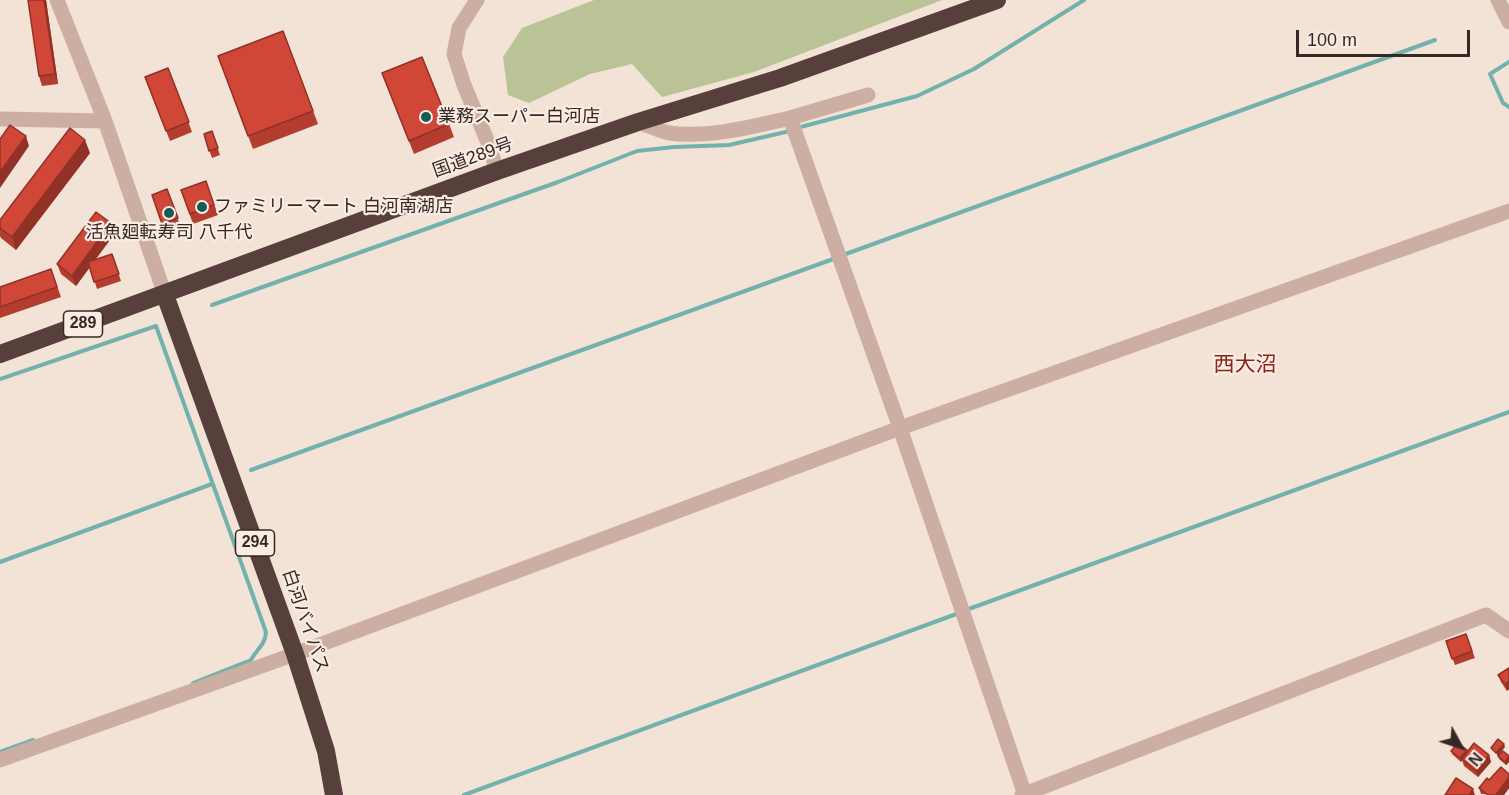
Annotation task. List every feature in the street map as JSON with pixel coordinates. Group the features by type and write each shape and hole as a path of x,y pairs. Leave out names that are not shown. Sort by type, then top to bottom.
{"highway":[{"name":"国道289号","path":"0,354 497,171 638,122 780,78 997,0"},
{"name":"白河バイパス","path":"165,295 295,654 326,751 334,795"}],"street":[{"path":"57,0 105,121 165,295"},
{"path":"477,0 459,28 454,54 497,171"},
{"path":"1498,0 1509,22"},
{"path":"638,122 668,133 736,131 868,95"},
{"path":"790,118 900,428 1024,795 1486,615 1509,631"},
{"path":"0,119 105,121"},
{"path":"0,760 295,654 900,428 1509,211"}],"green space":[{"path":"594,0 942,0 754,72 662,97 632,64 590,74 529,103 508,95 503,57 522,28"}],"building":[{"path":"28,0 44,0 55,74 39,76"},
{"path":"283,31 313,111 248,136 218,56"},
{"path":"422,57 449,124 409,141 382,73"},
{"path":"168,68 189,122 166,131 145,77"},
{"path":"10,125 26,136 0,172 0,139"},
{"path":"70,128 85,140 12,237 0,228 0,220"},
{"path":"212,131 218,148 209,151 204,134"},
{"path":"206,181 214,205 190,214 181,190"},
{"path":"167,189 178,218 162,224 152,195"},
{"path":"96,212 111,223 72,276 57,264"},
{"path":"112,254 119,274 94,282 88,262"},
{"path":"51,269 57,287 0,307 0,287"},
{"path":"1466,634 1472,651 1452,659 1446,641"},
{"path":"1509,668 1509,681 1505,684 1498,675"},
{"path":"1498,739 1504,744 1496,753 1491,748"},
{"path":"1458,743 1467,750 1460,758 1451,751"},
{"path":"1474,743 1489,755 1476,771 1462,759"},
{"path":"1503,751 1509,756 1505,762 1498,756"},
{"path":"1501,767 1509,774 1509,777 1496,795 1488,795 1479,788"},
{"path":"1456,778 1473,789 1469,795 1445,795"}],"waterway":[{"path":"797,128 917,96 974,69 1084,0"},
{"path":"843,255 1435,40"},
{"path":"1509,62 1490,74 1503,103 1509,107"},
{"path":"212,305 558,182 637,151 729,145 790,131"},
{"path":"251,470 836,258"},
{"path":"0,379 156,326 266,632 262,644 251,660 193,683"},
{"path":"966,610 1509,412"},
{"path":"0,562 212,484"},
{"path":"464,795 959,613"},
{"path":"0,752 33,740"}],"place":[{"name":"業務スーパー白河店","path":"426,117"},
{"name":"ファミリーマート 白河南湖店","path":"202,207"},
{"name":"活魚廻転寿司 八千代","path":"169,213"}],"district":[{"name":"西大沼","path":"1245,365"}]}
